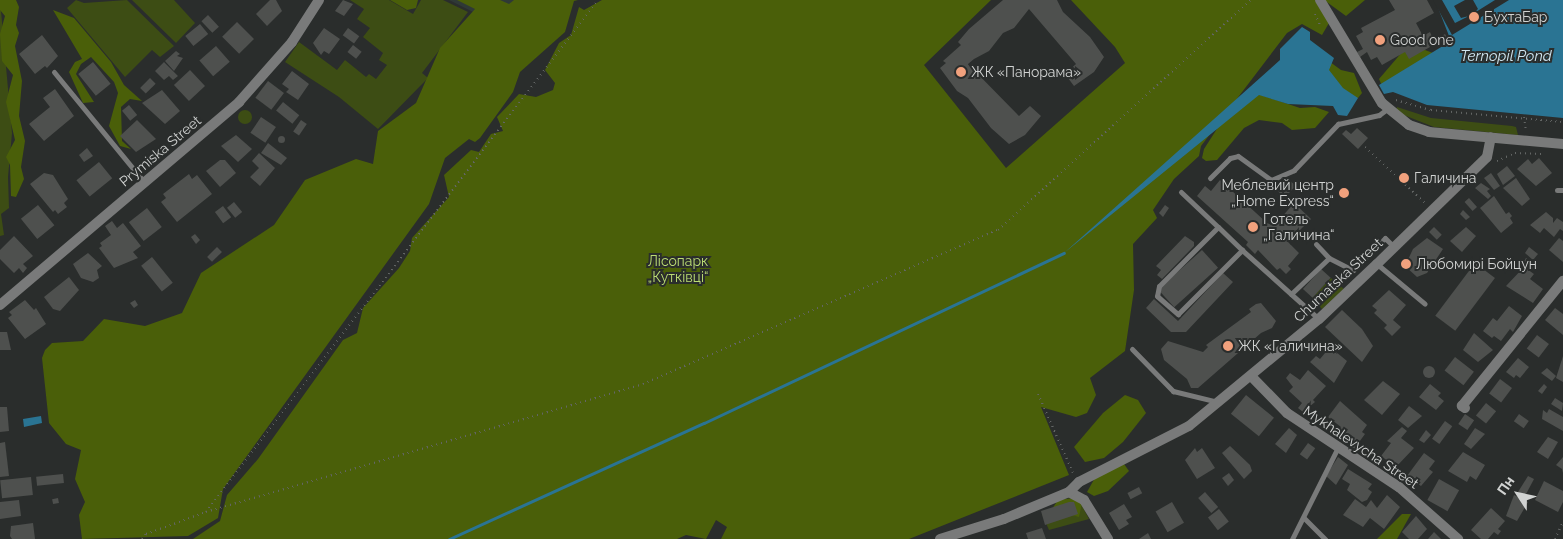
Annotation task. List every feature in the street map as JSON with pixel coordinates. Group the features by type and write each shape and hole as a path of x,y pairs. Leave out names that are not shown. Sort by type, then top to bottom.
{"street":[{"name":"Prymiska Street","path":"0,305 246,95 292,42 319,0"},
{"path":"1320,0 1384,106 1408,125 1429,132 1563,144"},
{"name":"Chumatska Street","path":"940,539 1004,518 1069,492 1079,482 1189,426 1318,319 1377,264 1487,157 1491,137"},
{"path":"1464,408 1462,406 1563,281"},
{"name":"Mykhalevycha Street","path":"1251,376 1287,413 1399,487 1458,539"},
{"path":"1069,492 1084,500 1108,539"}],"lane":[{"path":"54,72 144,182"},
{"path":"1210,178 1230,158 1238,156 1271,180 1294,170 1338,124 1379,115 1384,106"},
{"path":"1181,192 1318,319"},
{"path":"1218,227 1159,286 1157,296 1178,314 1242,250"},
{"path":"1316,244 1329,258 1353,270 1385,238 1394,247"},
{"path":"1291,294 1329,258"},
{"path":"1377,264 1425,304"},
{"path":"1132,348 1173,391 1218,402"},
{"path":"1292,539 1304,518 1318,483 1338,447"},
{"path":"1304,518 1325,539"}],"path":[{"path":"206,512 598,0"},
{"path":"142,539 146,534 206,512 643,384 998,230 1251,0"},
{"path":"1384,106 1398,99 1431,110 1563,122"},
{"path":"1365,147 1432,210"},
{"path":"1038,394 1061,452 1079,482"},
{"path":"1555,539 1563,522"}],"shaded area":[{"path":"449,0 528,0 483,17"}],"green space":[{"path":"0,0 12,133 8,177 9,208 1,214 4,235 0,236"},
{"path":"0,0 16,0 19,7 16,25 19,33 15,46 22,81 19,116 25,141 21,167 24,179 16,197 11,196 10,165 6,157 15,140 6,102 13,75 2,61 0,34 5,16 0,10"},
{"path":"76,0 84,3 127,0 174,46 160,57 152,50 125,77 67,8"},
{"path":"132,0 174,0 195,23 176,43"},
{"path":"350,0 389,0 413,14 421,0 443,0 468,12 422,73 428,78 378,129 339,97 285,62 299,42 337,70 345,60 366,77 369,74 376,79 387,65 379,60 383,53 363,37 370,28 357,19 364,9"},
{"path":"390,0 418,0 416,8 407,10"},
{"path":"457,0 500,0 509,4 514,0 578,0 574,1 565,32 520,72 513,92 480,138 475,142 469,139 445,158 429,204 223,489 218,518 188,536 82,539 79,515 85,502 75,479 81,450 66,444 49,423 42,358 45,350 52,343 83,341 104,319 145,326 182,313 201,273 274,225 305,180 356,159 373,164 378,131 416,103 440,48 475,9"},
{"name":"Лісопарк „Кутківці“","path":"602,0 991,0 924,65 1006,168 1125,63 1115,47 1071,0 1315,0 1329,23 1322,35 1302,24 1287,33 1201,146 1199,156 1174,179 1153,210 1157,218 1133,244 1134,290 1125,351 1090,378 1096,395 1087,413 1076,417 1041,407 1069,475 909,539 721,539 727,527 716,520 706,539 686,535 677,539 193,539 220,521 227,495 258,459 343,340 357,333 363,308 399,268 410,251 412,238 449,197 444,175 471,150 479,152 491,134 503,131 497,117 519,94 536,97 553,90 555,83 545,70 559,43 571,35 579,7 584,10"},
{"path":"1324,0 1365,0 1346,16"},
{"path":"53,10 74,18 111,62 124,85 142,101 130,99 121,107 122,141 131,149 120,146 109,126 118,93 114,82 91,57 81,64 76,74 94,102 83,103 69,72 75,62 82,59"},
{"path":"1425,50 1433,53 1382,86 1379,79 1403,51"},
{"path":"1326,59 1341,70 1354,73 1362,93 1358,98 1352,98 1323,73"},
{"path":"1252,92 1300,108 1315,107 1329,112 1315,128 1292,130 1282,123 1259,120 1244,128 1217,160 1206,161 1202,158 1204,149 1222,121"},
{"path":"1397,107 1431,118 1512,126 1516,127 1518,135 1434,127 1396,112"},
{"path":"245,110 250,112 252,117 250,122 245,124 240,122 238,117 240,112"},
{"path":"1331,278 1344,289 1322,309 1312,298"},
{"path":"1125,395 1138,400 1146,413 1123,442 1104,458 1085,462 1074,447 1103,413"},
{"path":"1124,464 1129,471 1108,491 1094,496 1087,492 1096,476"},
{"path":"1073,498 1082,503 1079,517 1052,509 1058,500"},
{"path":"1079,500 1089,519 1049,530 1042,514"},
{"path":"1402,514 1411,514 1397,539 1377,539"}],"water":[{"name":"Ternopil Pond","path":"1435,0 1563,0 1563,118 1427,105 1393,92 1384,94 1379,85 1451,41"},
{"path":"1302,27 1310,32 1310,40 1334,58 1329,70 1343,88 1358,98 1347,116 1338,115 1333,106 1288,104 1259,95 1064,253 1280,60 1280,49"},
{"path":"41,416 42,423 24,427 23,419"}],"pier":[{"name":"БухтаБар","path":"1433,0 1442,0 1455,23 1469,16 1461,18 1454,6 1465,0 1473,0 1478,9 1471,15 1495,0 1509,0 1452,35"}],"building":[{"path":"270,0 276,0 282,11 267,26 256,14"},
{"path":"343,0 353,4 344,16 335,11"},
{"name":"ЖК «Панорама»","path":"1003,0 1057,0 1063,12 1090,37 1104,57 1094,72 1074,86 1065,74 1076,64 1029,9 1014,28 1003,33 989,51 968,64 1019,116 1030,106 1041,116 1025,135 1009,144 991,128 968,98 957,91 940,68 946,63 943,61 961,45 958,42 969,29"},
{"path":"1389,0 1427,0 1434,13 1416,23 1423,36 1430,32 1433,39 1428,43 1430,47 1409,59 1405,52 1382,65 1377,57 1371,60 1367,52 1360,57 1357,52 1363,49 1356,36 1363,32 1361,28 1395,10"},
{"path":"208,15 219,27 212,33 201,21"},
{"path":"237,22 254,39 239,54 222,37"},
{"path":"200,24 208,34 193,46 185,36"},
{"path":"324,28 340,39 329,54 324,51 321,55 313,43"},
{"path":"348,28 359,36 354,44 343,35"},
{"path":"1445,34 1448,39 1442,43 1439,38"},
{"path":"42,35 58,56 47,68 45,66 35,74 19,54"},
{"path":"353,45 362,52 356,59 347,52"},
{"path":"216,46 230,62 213,76 199,60"},
{"path":"176,51 180,54 177,56 183,58 174,71 165,61"},
{"path":"93,62 111,84 96,96 78,74"},
{"path":"164,62 178,76 173,80 169,76 164,80 155,71"},
{"path":"190,70 205,86 189,101 174,85"},
{"path":"292,71 309,84 298,100 286,92 289,89 282,84"},
{"path":"150,78 156,84 146,94 140,88"},
{"path":"268,81 284,93 271,110 255,98"},
{"path":"55,89 74,116 44,141 29,124 50,107 43,98"},
{"path":"162,90 180,111 165,124 142,103"},
{"path":"283,102 299,115 292,124 276,111"},
{"path":"129,105 137,115 130,121 122,111"},
{"path":"261,117 276,127 265,143 250,133"},
{"path":"137,120 156,139 136,152 120,136"},
{"path":"301,120 307,124 299,136 293,132"},
{"path":"1357,128 1368,138 1358,149 1342,134 1346,130 1351,134"},
{"path":"236,135 252,149 238,162 221,146"},
{"path":"281,136 284,139 281,142 278,139"},
{"path":"268,143 287,158 281,165 261,153"},
{"path":"87,148 93,156 84,162 79,155"},
{"path":"259,153 275,168 260,186 250,177 259,168 252,161"},
{"path":"1539,158 1552,173 1536,186 1517,169 1528,159 1532,164"},
{"path":"220,160 225,160 236,173 220,187 206,171"},
{"path":"99,162 112,178 90,197 76,180"},
{"path":"1507,166 1515,176 1503,185 1497,174"},
{"path":"44,173 53,175 68,199 64,203 67,207 58,214 55,210 53,212 30,184"},
{"path":"1491,173 1500,186 1494,190 1484,178"},
{"path":"189,174 192,179 197,175 212,194 177,222 161,202 166,198 163,194"},
{"path":"1286,177 1296,186 1285,198 1275,189"},
{"path":"1516,178 1530,199 1522,206 1503,188"},
{"name":"Готель „Галичина“","path":"1220,180 1267,223 1274,226 1294,203 1311,219 1288,242 1299,253 1288,266 1291,269 1286,274 1280,268 1277,270 1258,250 1255,254 1246,245 1248,242 1197,196 1205,186 1211,191"},
{"path":"1481,183 1490,189 1487,191 1491,196 1488,199 1475,188"},
{"path":"1494,196 1506,214 1509,212 1512,216 1510,218 1513,223 1501,233 1480,208"},
{"path":"1469,198 1477,207 1473,211 1465,202"},
{"path":"234,202 242,212 235,218 227,208"},
{"path":"38,205 54,225 37,239 21,219"},
{"path":"1165,205 1169,208 1163,217 1159,213"},
{"path":"223,206 231,217 223,223 215,212"},
{"path":"147,208 162,227 144,241 129,222"},
{"path":"1463,210 1470,217 1466,220 1460,214"},
{"path":"1546,212 1553,218 1553,223 1557,218 1563,222 1563,231 1560,229 1554,237 1544,228 1540,233 1530,225"},
{"path":"112,221 117,228 123,223 141,246 133,252 138,258 114,268 99,248 102,246 100,243 111,235 105,226"},
{"path":"1434,227 1442,235 1437,240 1429,232"},
{"path":"1466,227 1476,236 1462,252 1450,241"},
{"path":"195,234 200,240 196,244 191,237"},
{"path":"14,236 33,256 23,264 27,268 23,273 19,268 14,273 0,259 0,250"},
{"path":"1185,236 1194,242 1194,246 1162,279 1157,275 1161,270 1156,266"},
{"path":"1427,238 1443,249 1427,273 1417,277 1405,266 1413,249"},
{"path":"1559,238 1563,241 1563,262 1549,250"},
{"path":"217,247 222,252 212,262 207,257"},
{"path":"1529,247 1538,254 1533,260 1525,253"},
{"path":"1202,250 1218,268 1174,307 1158,289"},
{"path":"88,253 102,266 97,270 99,278 93,282 81,278 73,264"},
{"path":"152,257 173,283 162,291 141,266"},
{"path":"1526,258 1538,267 1535,271 1523,263"},
{"path":"1475,263 1495,278 1455,331 1435,316"},
{"path":"1524,267 1534,274 1530,279 1543,289 1533,303 1506,286"},
{"path":"1321,269 1331,278 1313,298 1303,289"},
{"path":"1223,273 1233,282 1186,332 1171,332 1146,308 1154,299 1178,321"},
{"path":"69,277 79,290 60,311 53,309 44,297"},
{"path":"1389,290 1406,305 1393,320 1401,327 1392,336 1384,328 1387,325 1374,313 1377,310 1372,306"},
{"path":"25,300 34,310 36,308 46,324 25,339 8,318 12,315 9,312"},
{"path":"135,300 138,305 134,308 130,303"},
{"name":"ЖК «Галичина»","path":"1261,303 1276,321 1272,328 1261,333 1198,388 1191,388 1187,379 1164,360 1161,349 1168,341 1203,352 1208,347 1206,345 1251,312 1249,309"},
{"path":"1509,306 1522,316 1513,332 1510,329 1501,341 1494,336 1492,338 1483,331 1493,318 1497,321"},
{"path":"1555,308 1563,314 1563,335 1545,320"},
{"path":"1342,310 1362,329 1373,346 1362,362 1325,327"},
{"path":"0,332 7,332 11,350 0,350"},
{"path":"1474,333 1493,350 1478,362 1463,350"},
{"path":"1537,335 1549,344 1539,358 1527,349"},
{"path":"1330,347 1347,361 1334,383 1310,362 1316,356 1320,359"},
{"path":"1563,356 1563,382 1556,378"},
{"path":"1455,357 1474,372 1463,385 1445,370"},
{"path":"1518,358 1529,367 1520,378 1516,375 1514,378 1506,372"},
{"path":"1431,366 1434,367 1434,377 1427,378 1424,377 1423,370 1424,367"},
{"path":"1547,368 1556,376 1552,381 1541,373"},
{"path":"1308,370 1326,386 1313,400 1315,402 1303,412 1298,408 1302,403 1289,391 1293,387 1286,378 1290,373 1300,380"},
{"path":"1500,379 1512,388 1501,402 1489,393"},
{"path":"1383,381 1400,394 1382,415 1364,400"},
{"path":"1430,384 1441,393 1438,396 1444,401 1436,410 1419,397"},
{"path":"1544,384 1547,387 1542,394 1538,391"},
{"path":"1246,395 1274,418 1259,436 1231,414"},
{"path":"1555,398 1563,403 1562,411 1551,404"},
{"path":"1340,401 1367,425 1362,432 1365,434 1354,449 1336,434 1341,427 1328,417"},
{"path":"1486,403 1496,411 1486,424 1476,415"},
{"path":"1409,406 1422,416 1408,428 1398,420"},
{"path":"0,407 7,407 9,431 0,432"},
{"path":"1549,409 1563,417 1563,431 1542,419 1543,410 1547,413"},
{"path":"1465,414 1474,420 1467,430 1458,424"},
{"path":"1519,414 1529,421 1524,428 1514,421"},
{"path":"1445,421 1452,426 1439,444 1432,439"},
{"path":"1402,427 1407,431 1401,438 1414,448 1396,467 1381,456 1391,443 1387,441"},
{"path":"1289,428 1297,435 1286,453 1275,444"},
{"path":"1475,428 1485,434 1471,449 1464,444"},
{"path":"1426,430 1431,435 1424,443 1419,440"},
{"path":"1548,437 1558,442 1548,459 1537,452"},
{"path":"5,442 9,476 0,477 0,443"},
{"path":"1308,443 1315,448 1307,460 1300,454"},
{"path":"1230,446 1250,465 1252,471 1244,479 1222,453"},
{"path":"1195,448 1197,452 1202,448 1215,468 1197,479 1185,460"},
{"path":"1463,452 1485,465 1476,480 1470,476 1467,482 1448,471"},
{"path":"1424,453 1435,461 1429,469 1433,472 1421,486 1407,476"},
{"path":"1338,457 1348,465 1336,485 1326,476"},
{"path":"1563,457 1563,473 1562,469 1556,465"},
{"path":"1348,469 1372,484 1368,489 1372,492 1367,500 1362,502 1347,490 1350,484 1342,479"},
{"path":"1229,473 1234,480 1228,486 1222,478"},
{"path":"63,474 64,483 37,486 36,477"},
{"path":"1528,476 1534,479 1525,496 1518,492"},
{"path":"31,477 33,495 2,498 0,480"},
{"path":"1439,479 1459,490 1447,511 1427,500"},
{"path":"1544,481 1563,491 1563,502 1558,512 1535,500"},
{"path":"1139,487 1142,493 1131,499 1127,493"},
{"path":"1205,492 1218,507 1211,513 1198,498"},
{"path":"1387,495 1400,507 1384,529 1370,518 1363,527 1343,515 1355,499 1366,507 1371,500 1377,508"},
{"path":"1514,495 1528,502 1517,521 1506,516"},
{"path":"58,498 59,503 53,504 52,499"},
{"path":"19,500 21,516 0,519 0,502"},
{"path":"1074,502 1078,514 1045,525 1041,511"},
{"path":"1172,502 1184,523 1168,532 1156,512"},
{"path":"1124,504 1132,517 1126,520 1129,524 1119,530 1109,513"},
{"path":"1491,508 1505,521 1498,529 1501,531 1498,535 1494,532 1488,539 1481,539 1471,530"},
{"path":"1219,509 1229,522 1218,530 1208,518"},
{"path":"1416,516 1427,529 1418,539 1409,539 1402,532"},
{"path":"33,523 35,539 12,539 10,536 11,526"},
{"path":"1042,528 1046,539 1028,539 1026,533"},
{"path":"1434,532 1441,539 1428,539"},
{"path":"1148,533 1151,539 1139,539"}],"waterway":[{"path":"449,539 704,423 1064,253"}],"place":[{"name":"БухтаБар","path":"1474,17"},
{"name":"Good one","path":"1380,40"},
{"name":"ЖК «Панорама»","path":"961,72"},
{"name":"Галичина","path":"1404,178"},
{"name":"Меблевий центр „Home Express“","path":"1344,193"},
{"name":"Готель „Галичина“","path":"1253,227"},
{"name":"Любомирі Бойцун","path":"1406,264"},
{"name":"ЖК «Галичина»","path":"1228,346"}]}
